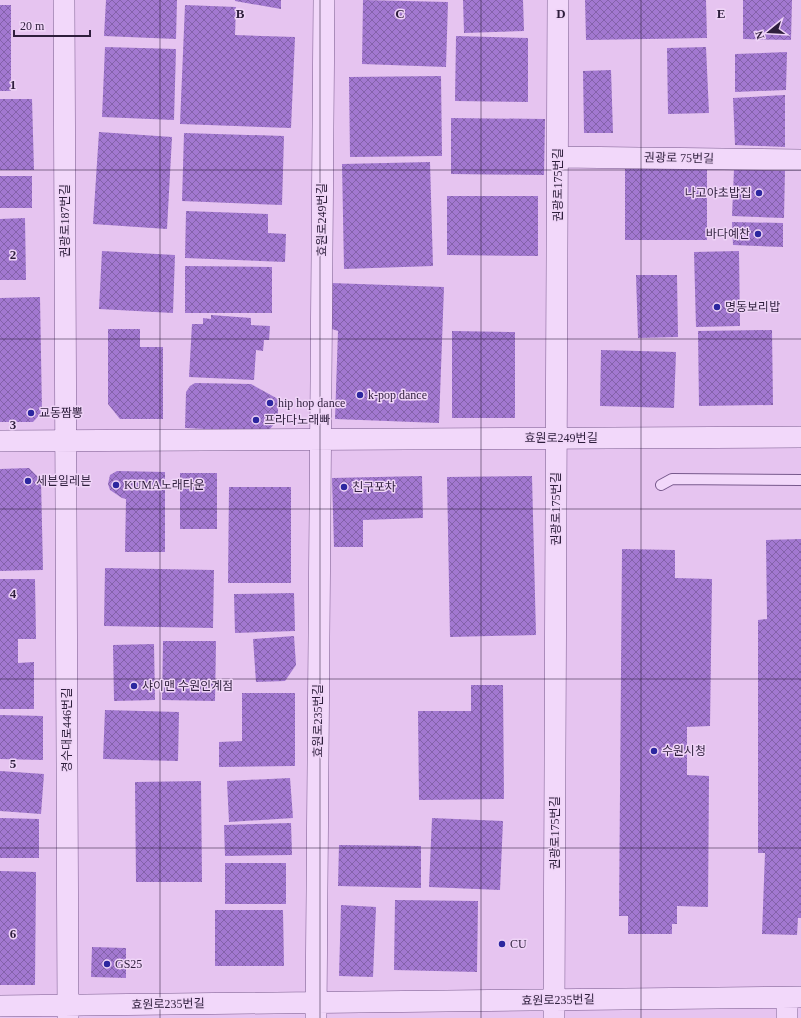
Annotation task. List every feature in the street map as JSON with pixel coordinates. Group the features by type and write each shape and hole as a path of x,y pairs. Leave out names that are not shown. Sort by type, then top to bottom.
{"street":[{"name":"권광로187번길","path":"64,0 66,441"},
{"name":"효원로249번길","path":"321,440 324,0"},
{"name":"권광로175번길","path":"554,1009 558,0"},
{"name":"권광로 75번길","path":"558,157 801,160"},
{"name":"효원로249번길","path":"0,441 801,437"},
{"name":"효원로235번길","path":"316,1010 321,440"},
{"name":"경수대로446번길","path":"66,441 68,1012"},
{"name":"효원로235번길","path":"0,1006 68,1012 554,1009 794,997"},
{"path":"787,1018 794,997"}],"lane":[{"path":"661,485 672,479 801,480"}],"building":[{"path":"106,0 177,0 176,39 104,36"},
{"path":"281,0 281,9 235,1"},
{"path":"363,0 448,2 446,67 362,64"},
{"path":"463,0 523,0 524,31 464,33"},
{"path":"585,0 706,0 707,38 586,40"},
{"path":"743,0 792,0 791,40 743,39"},
{"path":"0,5 11,5 11,91 0,91"},
{"path":"185,5 236,7 235,35 295,37 291,128 180,124"},
{"path":"456,36 528,38 528,102 455,101"},
{"path":"105,47 176,49 174,120 102,117"},
{"path":"706,47 709,113 668,114 667,48"},
{"path":"787,52 786,90 735,92 735,54"},
{"path":"611,70 613,133 584,133 583,71"},
{"path":"441,76 442,156 350,157 349,77"},
{"path":"785,95 785,147 735,145 733,98"},
{"path":"0,99 32,99 34,170 0,170"},
{"path":"451,118 545,119 544,175 451,174"},
{"path":"99,132 172,137 167,229 93,224"},
{"path":"184,133 284,136 282,205 182,201"},
{"path":"430,162 433,266 344,269 342,164"},
{"path":"625,169 707,169 707,240 625,240"},
{"name":"나고야초밥집","path":"734,169 785,170 784,218 732,216"},
{"path":"0,176 32,176 32,208 0,208"},
{"path":"447,196 538,196 538,256 447,255"},
{"path":"186,211 268,214 268,233 286,234 285,262 185,258"},
{"path":"25,218 26,280 0,280 0,219"},
{"name":"바다예찬","path":"732,222 783,223 783,247 733,245"},
{"path":"102,251 175,255 173,313 99,309"},
{"name":"명동보리밥","path":"739,251 740,326 696,327 694,252"},
{"path":"185,266 272,267 272,313 185,313"},
{"path":"636,275 677,275 678,337 638,338"},
{"path":"331,283 444,287 439,423 335,419 338,331 329,328"},
{"path":"40,297 42,412 33,422 0,422 0,298"},
{"path":"211,315 251,318 251,325 270,326 269,340 264,340 263,351 256,350 254,380 189,377 192,324 203,324 203,318 211,319"},
{"path":"108,329 140,329 140,347 163,347 163,419 120,419 108,404"},
{"path":"772,330 773,405 699,406 698,331"},
{"path":"452,331 515,332 515,418 452,418"},
{"path":"601,350 676,352 674,408 600,406"},
{"path":"195,383 251,384 278,399 278,420 267,432 185,428 186,392 190,386"},
{"path":"29,468 41,480 43,570 0,571 0,469"},
{"path":"117,471 165,472 165,552 125,552 126,499 110,490 108,484 110,475"},
{"path":"180,473 217,473 217,529 180,529"},
{"path":"422,476 423,518 363,520 363,547 334,547 332,478"},
{"path":"532,476 536,635 450,637 447,477"},
{"path":"229,487 291,487 291,583 228,583"},
{"path":"801,539 801,918 798,918 797,935 762,934 765,853 758,853 758,620 767,619 766,540"},
{"name":"수원시청","path":"622,549 675,550 675,578 712,579 710,726 687,727 687,775 709,776 708,907 677,906 677,924 672,924 672,934 628,934 628,916 619,916"},
{"path":"105,568 214,570 213,628 104,626"},
{"path":"0,579 35,579 36,639 18,639 18,663 34,662 34,709 0,709"},
{"path":"294,593 295,631 235,633 234,594"},
{"path":"294,636 296,665 285,681 256,682 253,639"},
{"path":"163,641 216,641 215,701 162,700"},
{"name":"샤이맨 수원인계점","path":"154,644 155,700 114,701 113,645"},
{"path":"471,685 503,685 504,799 419,800 418,711 471,711"},
{"path":"242,693 295,693 295,766 219,767 219,742 242,741"},
{"path":"105,710 179,712 178,761 103,759"},
{"path":"0,715 43,716 43,760 0,759"},
{"path":"0,771 44,774 41,814 0,811"},
{"path":"290,778 293,818 229,822 227,781"},
{"path":"201,781 202,882 136,882 135,782"},
{"path":"0,818 39,819 39,858 0,858"},
{"path":"432,818 503,821 500,890 429,887"},
{"path":"291,823 292,855 225,856 224,825"},
{"path":"339,845 421,846 421,888 338,886"},
{"path":"225,863 286,863 286,904 225,904"},
{"path":"0,871 36,872 35,985 0,985"},
{"path":"395,900 478,901 477,972 394,970"},
{"path":"341,905 376,907 373,977 339,976"},
{"path":"215,910 283,910 284,966 215,966"},
{"path":"92,947 126,948 126,978 91,977"}],"place":[{"name":"나고야초밥집","path":"759,193"},
{"name":"바다예찬","path":"758,234"},
{"name":"명동보리밥","path":"717,307"},
{"name":"k-pop dance","path":"360,395"},
{"name":"hip hop dance","path":"270,403"},
{"name":"교동짬뽕","path":"31,413"},
{"name":"프라다노래빠","path":"256,420"},
{"name":"세븐일레븐","path":"28,481"},
{"name":"KUMA노래타운","path":"116,485"},
{"name":"친구포차","path":"344,487"},
{"name":"샤이맨 수원인계점","path":"134,686"},
{"name":"수원시청","path":"654,751"},
{"name":"CU","path":"502,944"},
{"name":"GS25","path":"107,964"}]}
